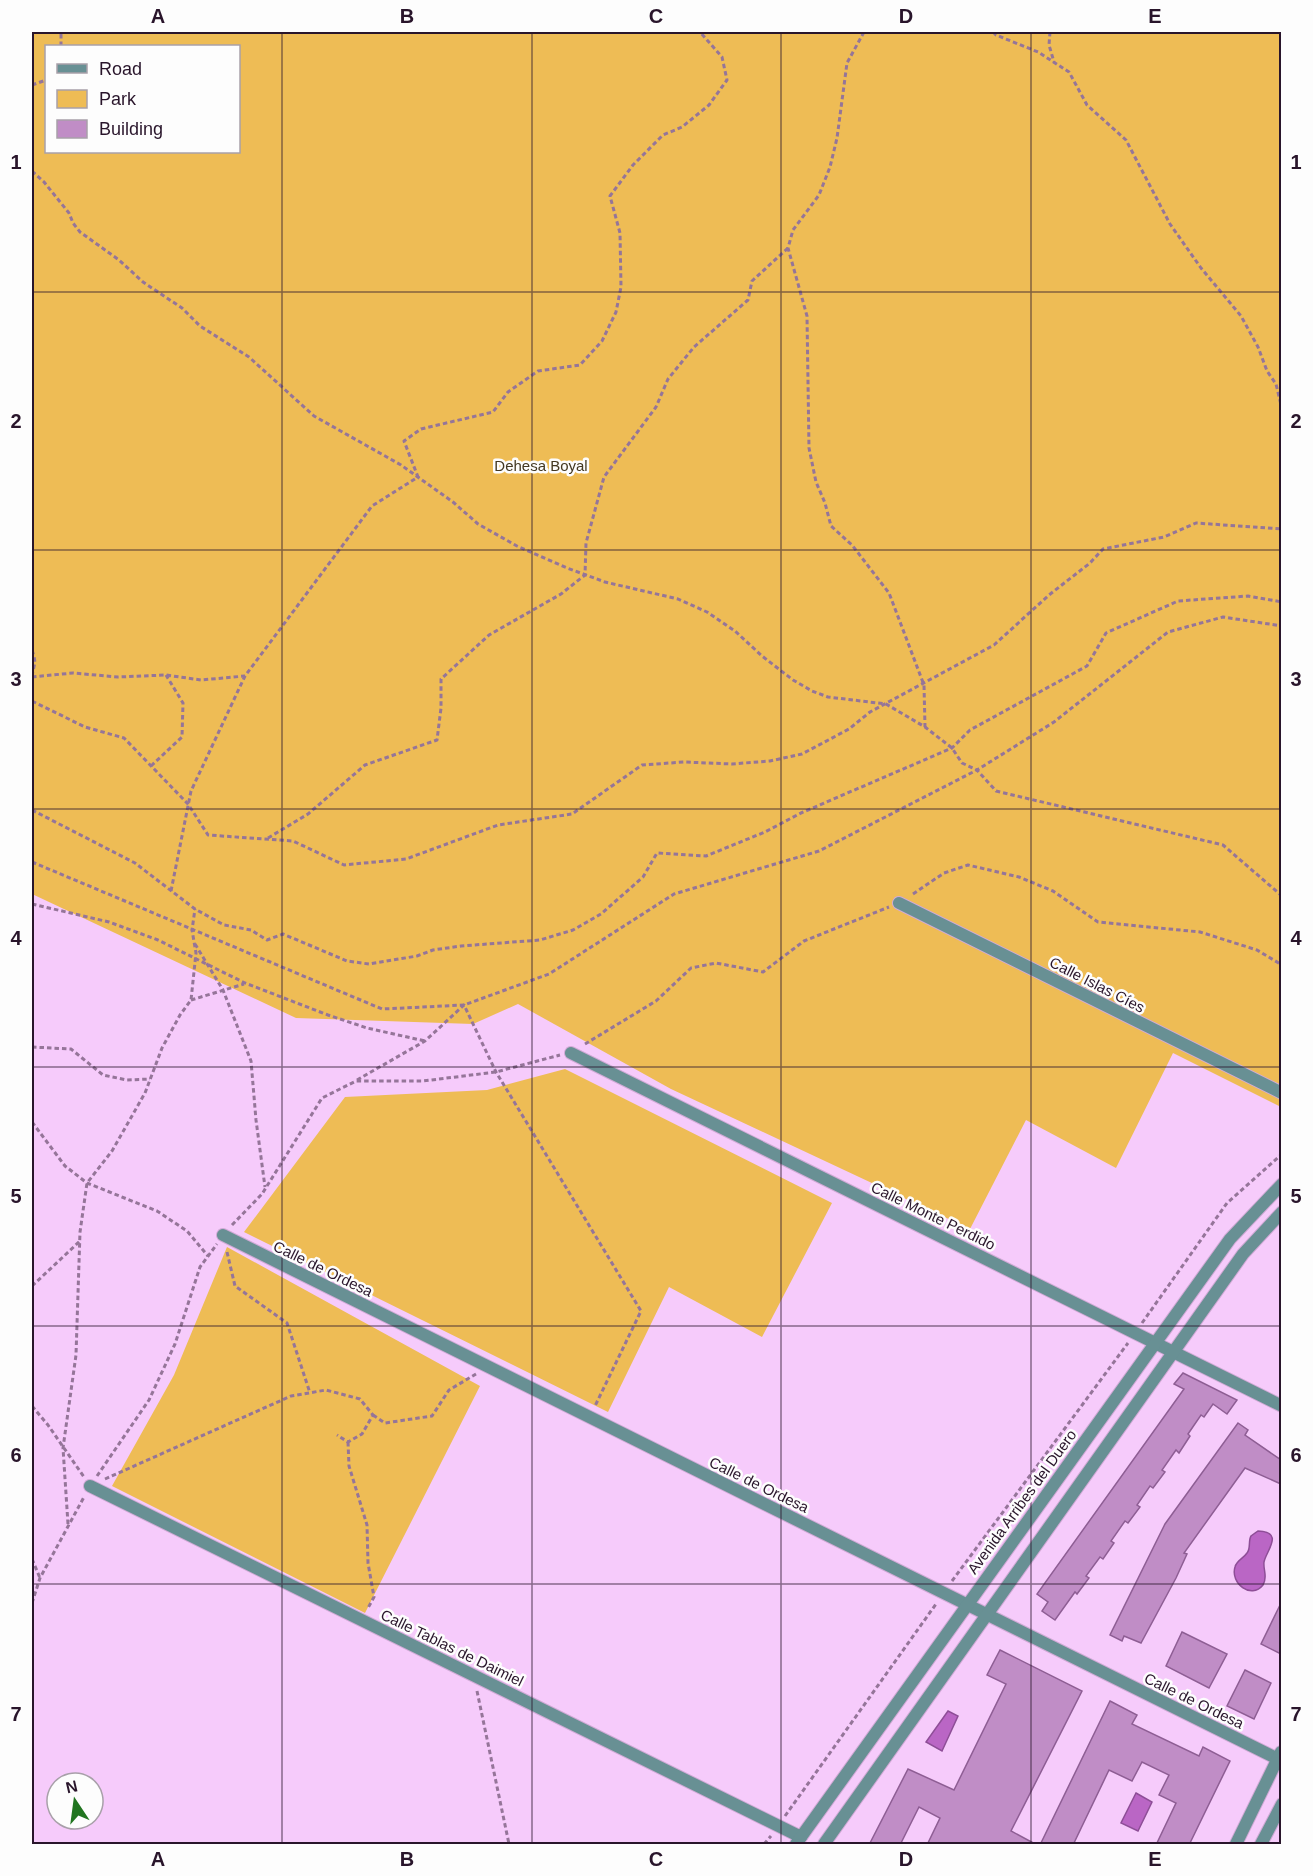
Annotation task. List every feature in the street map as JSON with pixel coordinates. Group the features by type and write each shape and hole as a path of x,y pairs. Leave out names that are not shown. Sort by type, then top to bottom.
{"street":[{"name":"Calle Islas Cíes","path":"899,903 1281,1093"},
{"name":"Calle Monte Perdido","path":"571,1053 1281,1406"},
{"name":"Avenida Arribes del Duero","path":"799,1841 1230,1239 1281,1184"},
{"path":"824,1845 1243,1254 1281,1212"},
{"name":"Calle de Ordesa","path":"223,1235 987,1615 1280,1757"},
{"name":"Calle Tablas de Daimiel","path":"90,1486 778,1826 799,1841"},
{"path":"1236,1845 1280,1757"},
{"path":"1261,1845 1281,1803"}],"path":[{"path":"418,477 404,441 421,429 494,412 508,392 538,371 580,365 602,341 616,312 621,287 620,233 610,196 633,165 663,135 682,126 709,105 727,80 722,57 700,32"},
{"path":"864,32 847,63 837,138 830,167 819,195 793,230 788,248 807,316 809,448 816,482 831,526 852,545 889,593 924,686 925,727"},
{"path":"993,32 1038,52 1069,72 1087,105 1126,140 1170,224 1201,268 1241,316 1279,391 1281,409"},
{"path":"1050,32 1049,45 1054,62"},
{"path":"32,171 63,205 80,232 119,260 143,282 182,308 200,326 249,357 314,416 401,465 453,502 478,524 517,546 585,575 678,599 707,612 735,631 793,680 812,691 828,697 886,704 925,727 952,748 962,763 976,770 996,791 1223,845 1281,896"},
{"path":"266,839 308,814 365,765 437,740 441,708 441,679 489,636 561,594 585,575 586,543 604,477 656,407 668,379 694,347 748,300 752,281 788,248"},
{"path":"171,891 191,791 245,676 372,506 418,477"},
{"path":"32,701 85,727 124,738 188,804 208,835 293,842 344,866 406,859 498,825 572,814 642,765 684,762 732,764 770,761 802,754 849,729 870,712 994,645 1049,595 1090,563 1103,549 1164,537 1196,523 1281,529"},
{"path":"32,810 135,863 195,909 224,925 251,930 267,940 283,934 347,961 369,964 417,957 433,950 461,946 540,940 573,930 601,914 643,877 657,853 706,856 952,748 970,730 1087,666 1106,633 1178,601 1248,596 1281,602"},
{"path":"32,862 382,1010 465,1005 549,974 675,894 819,851 976,770 1054,722 1168,632 1223,617 1281,626"},
{"path":"32,650 36,664 32,677 32,693"},
{"path":"32,677 73,673 118,677 166,675 201,680 245,676"},
{"path":"151,766 182,737 183,703 166,675"},
{"path":"356,1081 423,1081 496,1072 571,1053 656,1001 691,969 716,963 763,972 804,940 899,903 944,873 968,865 1019,877 1053,891 1098,922 1200,932 1257,950 1281,965"},
{"path":"32,904 109,922 158,940 245,983 367,1029 425,1041"},
{"path":"68,1525 63,1448 76,1355 80,1241 87,1183 112,1151 146,1093 162,1047 191,1000 195,957 192,930 195,909"},
{"path":"194,942 223,990 251,1061 256,1120 266,1189"},
{"path":"191,1000 245,983"},
{"path":"32,1603 40,1578 90,1486 149,1400 175,1344 200,1267 223,1235 266,1189 322,1098 425,1041 465,1005"},
{"path":"465,1005 496,1072 640,1311 590,1418"},
{"path":"32,1047 71,1049 103,1075 127,1080 150,1079"},
{"path":"32,1122 65,1166 87,1183 157,1211 188,1231 208,1256"},
{"path":"764,1845 943,1593 1227,1203 1281,1154"},
{"path":"223,1235 235,1286 287,1323 310,1393"},
{"path":"32,1286 80,1241"},
{"path":"90,1486 291,1396 326,1390 360,1399 373,1415 385,1423 432,1416 449,1390 488,1367"},
{"path":"32,1406 48,1425 90,1486"},
{"path":"348,1442 362,1434 373,1415"},
{"path":"337,1435 348,1442"},
{"path":"348,1442 349,1466 367,1526 368,1563 374,1597 362,1620"},
{"path":"32,1559 40,1578"},
{"path":"475,1676 509,1845"}],"green space":[{"name":"Dehesa Boyal","path":"32,32 1281,32 1281,1107 1173,1053 1116,1168 1026,1120 970,1229 671,1089 518,1004 473,1024 296,1018 32,894"},
{"path":"565,1069 832,1203 762,1337 669,1287 608,1412 244,1232 345,1097 487,1090"},
{"path":"227,1247 480,1386 365,1613 112,1486 174,1375"}],"shaded area":[{"path":"1258,1531 1271,1535 1272,1543 1264,1562 1263,1585 1253,1591 1238,1584 1234,1573 1237,1563 1248,1551 1251,1536"},
{"path":"948,1711 958,1716 942,1751 926,1742"},
{"path":"1136,1793 1152,1802 1138,1831 1121,1823"}],"building":[{"path":"1183,1373 1237,1400 1227,1414 1213,1404 1204,1417 1201,1415 1179,1453 1176,1450 1162,1470 1165,1472 1153,1488 1150,1486 1137,1505 1140,1507 1128,1523 1125,1521 1111,1541 1114,1543 1103,1559 1100,1557 1086,1576 1089,1578 1077,1594 1075,1592 1055,1620 1042,1611 1048,1602 1037,1594 1184,1389 1174,1384"},
{"path":"1238,1423 1248,1430 1245,1435 1281,1460 1281,1484 1245,1468 1184,1553 1187,1554 1176,1578 1141,1643 1124,1636 1122,1641 1110,1635 1165,1524"},
{"path":"1281,1603 1281,1654 1261,1644"},
{"path":"1182,1632 1227,1654 1209,1688 1166,1666"},
{"path":"1000,1650 1082,1691 1011,1831 1037,1845 927,1845 940,1818 919,1807 900,1845 869,1845 908,1769 954,1790 1006,1684 987,1675"},
{"path":"1245,1670 1271,1683 1254,1719 1227,1706"},
{"path":"1110,1701 1137,1715 1132,1724 1199,1756 1203,1747 1230,1761 1189,1845 1156,1845 1176,1803 1159,1795 1169,1775 1142,1762 1132,1781 1109,1770 1073,1845 1040,1845"}]}
